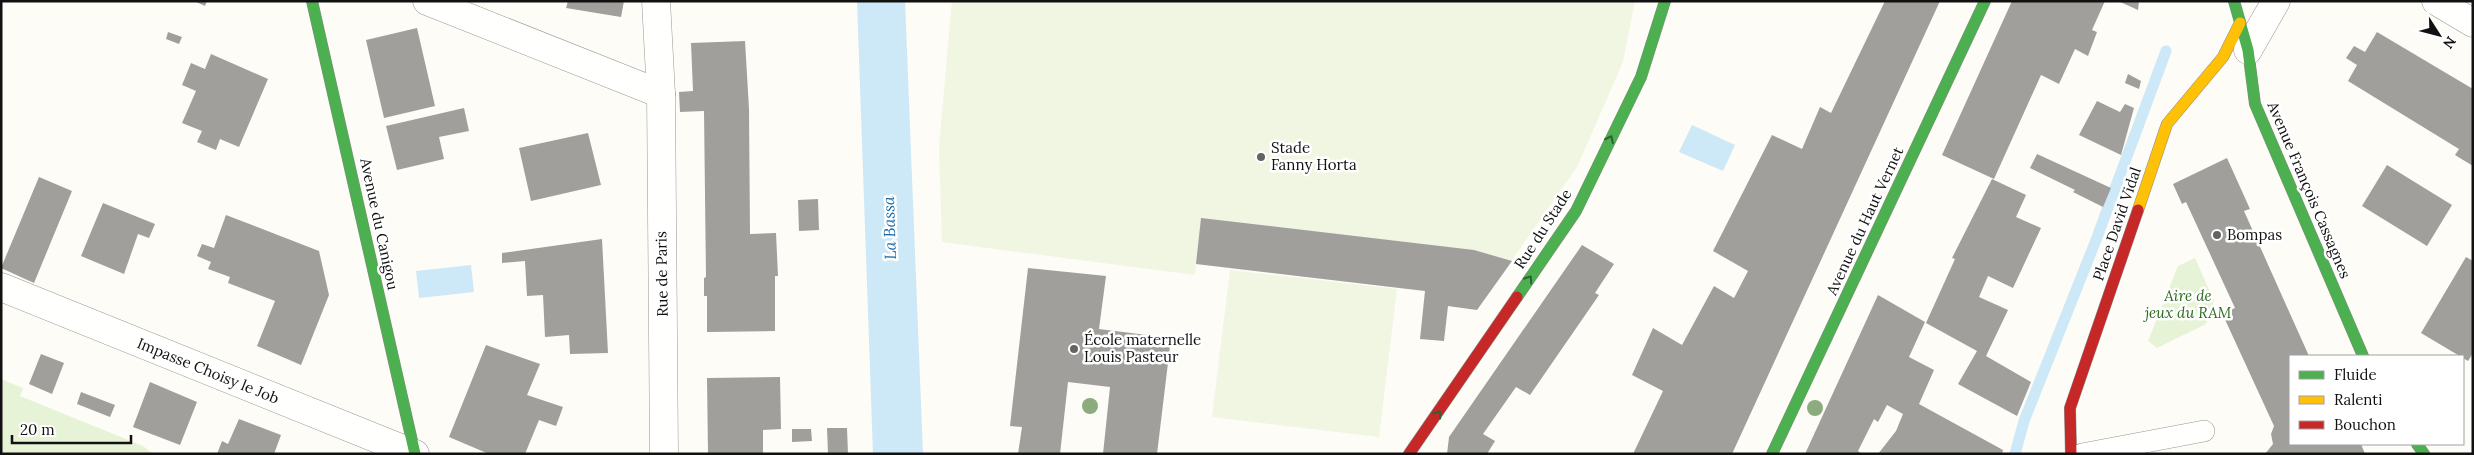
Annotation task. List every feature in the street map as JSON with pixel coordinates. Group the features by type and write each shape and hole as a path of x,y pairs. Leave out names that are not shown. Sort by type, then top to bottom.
{"street":[{"name":"Avenue du Canigou","path":"312,1 415,454"},
{"path":"427,1 660,94"},
{"name":"Rue de Paris","path":"656,1 660,94 664,454"},
{"name":"Rue du Stade","path":"1410,454 1576,211 1641,77 1665,1"},
{"name":"Avenue du Haut Vernet","path":"1772,454 1985,1"},
{"name":"Avenue François Cassagnes","path":"2234,1 2248,50 2255,104 2363,355"},
{"path":"2248,50 2276,1"},
{"path":"2436,1 2473,23"},
{"name":"Place David Vidal","path":"2071,454 2070,408 2167,124 2223,57 2240,23"},
{"name":"Impasse Choisy le Job","path":"1,287 415,454"}],"lane":[{"path":"2082,454 2204,431"}],"green space":[{"name":"Stade Fanny Horta","path":"952,1 1635,1 1623,62 1577,167 1477,310 1425,303 1425,291 1196,264 1195,275 942,242 939,147"},
{"name":"Aire de jeux du RAM","path":"2195,258 2214,301 2206,324 2157,348 2148,341 2178,266"},
{"path":"1230,270 1397,289 1379,437 1212,417"},
{"path":"1,379 23,388 20,396 143,446 153,454 1,454"}],"water":[{"name":"La Bassa","path":"857,1 905,1 923,454 873,454"},
{"path":"1692,125 1735,145 1723,171 1679,152"},
{"path":"471,265 474,292 419,298 416,271"}],"building":[{"path":"194,1 207,1 205,6"},
{"path":"568,1 624,1 621,17 566,8"},
{"path":"1885,1 1940,1 1732,454 1633,454 1663,391 1632,375 1653,328 1682,345 1714,286 1734,298 1748,271 1713,251 1772,135 1802,149 1820,107 1831,113"},
{"path":"2012,1 2105,1 2092,30 2097,32 2088,56 2075,49 2059,84 2041,75 1994,179 1942,155"},
{"path":"2118,1 2139,1 2138,10"},
{"path":"417,28 435,106 384,118 366,40"},
{"path":"168,32 182,37 179,44 166,39"},
{"path":"2377,32 2473,89 2473,166 2455,155 2459,149 2348,81 2357,65 2346,58 2354,46 2365,52"},
{"path":"745,41 749,109 750,234 776,233 778,276 775,276 775,331 707,332 707,296 704,296 704,278 706,277 704,111 680,112 679,92 693,91 691,43"},
{"path":"211,54 268,79 239,147 220,139 216,150 197,142 202,131 182,123 196,91 182,85 191,63 205,69"},
{"path":"2128,74 2141,81 2139,89 2125,83"},
{"path":"2097,101 2120,112 2125,104 2134,108 2121,155 2079,135"},
{"path":"464,108 469,131 439,137 444,159 397,170 386,126"},
{"path":"588,133 601,185 531,201 519,148"},
{"path":"2037,154 2111,188 2103,207 2073,192 2075,190 2030,168"},
{"path":"2227,158 2250,209 2244,211 2309,355 2289,355 2289,445 2361,445 2365,454 2265,454 2273,444 2271,434 2274,426 2222,313 2235,308 2186,202 2182,204 2173,184"},
{"path":"2387,165 2452,205 2427,246 2362,206"},
{"path":"39,177 72,191 34,283 1,268"},
{"path":"1992,179 2026,195 2016,217 2041,228 2013,288 1988,276 1979,297 2008,310 1986,356 2031,382 2017,416 1958,384 1977,351 1926,323 1955,259 1952,258"},
{"path":"818,199 819,230 799,231 798,200"},
{"path":"103,203 155,224 149,238 138,234 124,274 81,256"},
{"path":"226,215 319,251 329,295 301,365 257,346 275,301 228,283 230,277 208,269 211,262 197,256 202,244 214,248"},
{"path":"1201,218 1474,250 1512,261 1477,310 1448,306 1444,341 1420,339 1425,291 1196,264"},
{"path":"602,239 608,353 570,354 569,335 545,337 543,295 527,296 525,261 502,263 502,253"},
{"path":"1582,245 1614,264 1595,293 1599,295 1530,395 1516,387 1483,434 1495,441 1487,454 1447,454 1449,437"},
{"path":"2466,257 2473,261 2473,353 2468,361 2464,359 2464,355 2458,355 2421,333"},
{"path":"1028,268 1106,276 1099,329 1171,338 1157,454 1103,454 1110,387 1068,382 1060,454 1018,454 1022,427 1010,426"},
{"path":"1878,295 1925,322 1909,357 1934,370 1919,404 2003,450 2002,454 1878,454 1896,431 1903,414 1887,405 1878,422 1874,419 1858,451 1862,454 1805,454"},
{"path":"486,345 540,364 527,395 563,407 556,426 539,420 525,454 489,454 449,437"},
{"path":"41,354 64,363 52,394 29,384"},
{"path":"780,377 781,429 763,430 763,454 708,454 707,378"},
{"path":"150,382 197,402 180,445 133,427"},
{"path":"81,392 115,405 110,417 77,404"},
{"path":"239,419 281,435 274,454 217,454 222,441 228,444"},
{"path":"827,428 847,428 848,454 828,454"},
{"path":"792,429 811,429 812,441 792,442"}],"waterway":[{"path":"2015,454 2024,421 2096,240 2166,51"}],"traffic: fast":[{"path":"312,1 415,454"},
{"path":"1517,297 1576,211 1641,77 1665,1"},
{"path":"1772,454 1985,1"},
{"path":"2234,1 2248,50 2255,104 2363,355"},
{"path":"2418,445 2424,454"}],"traffic: slow":[{"path":"2138,210 2167,124 2223,57 2240,23"}],"traffic: jam":[{"path":"2071,454 2070,408 2138,210"},
{"path":"1409,454 1517,297"}],"place":[{"name":"Stade Fanny Horta","path":"1261,157"},
{"name":"Bompas","path":"2217,235"},
{"name":"École maternelle Louis Pasteur","path":"1074,349"}]}
